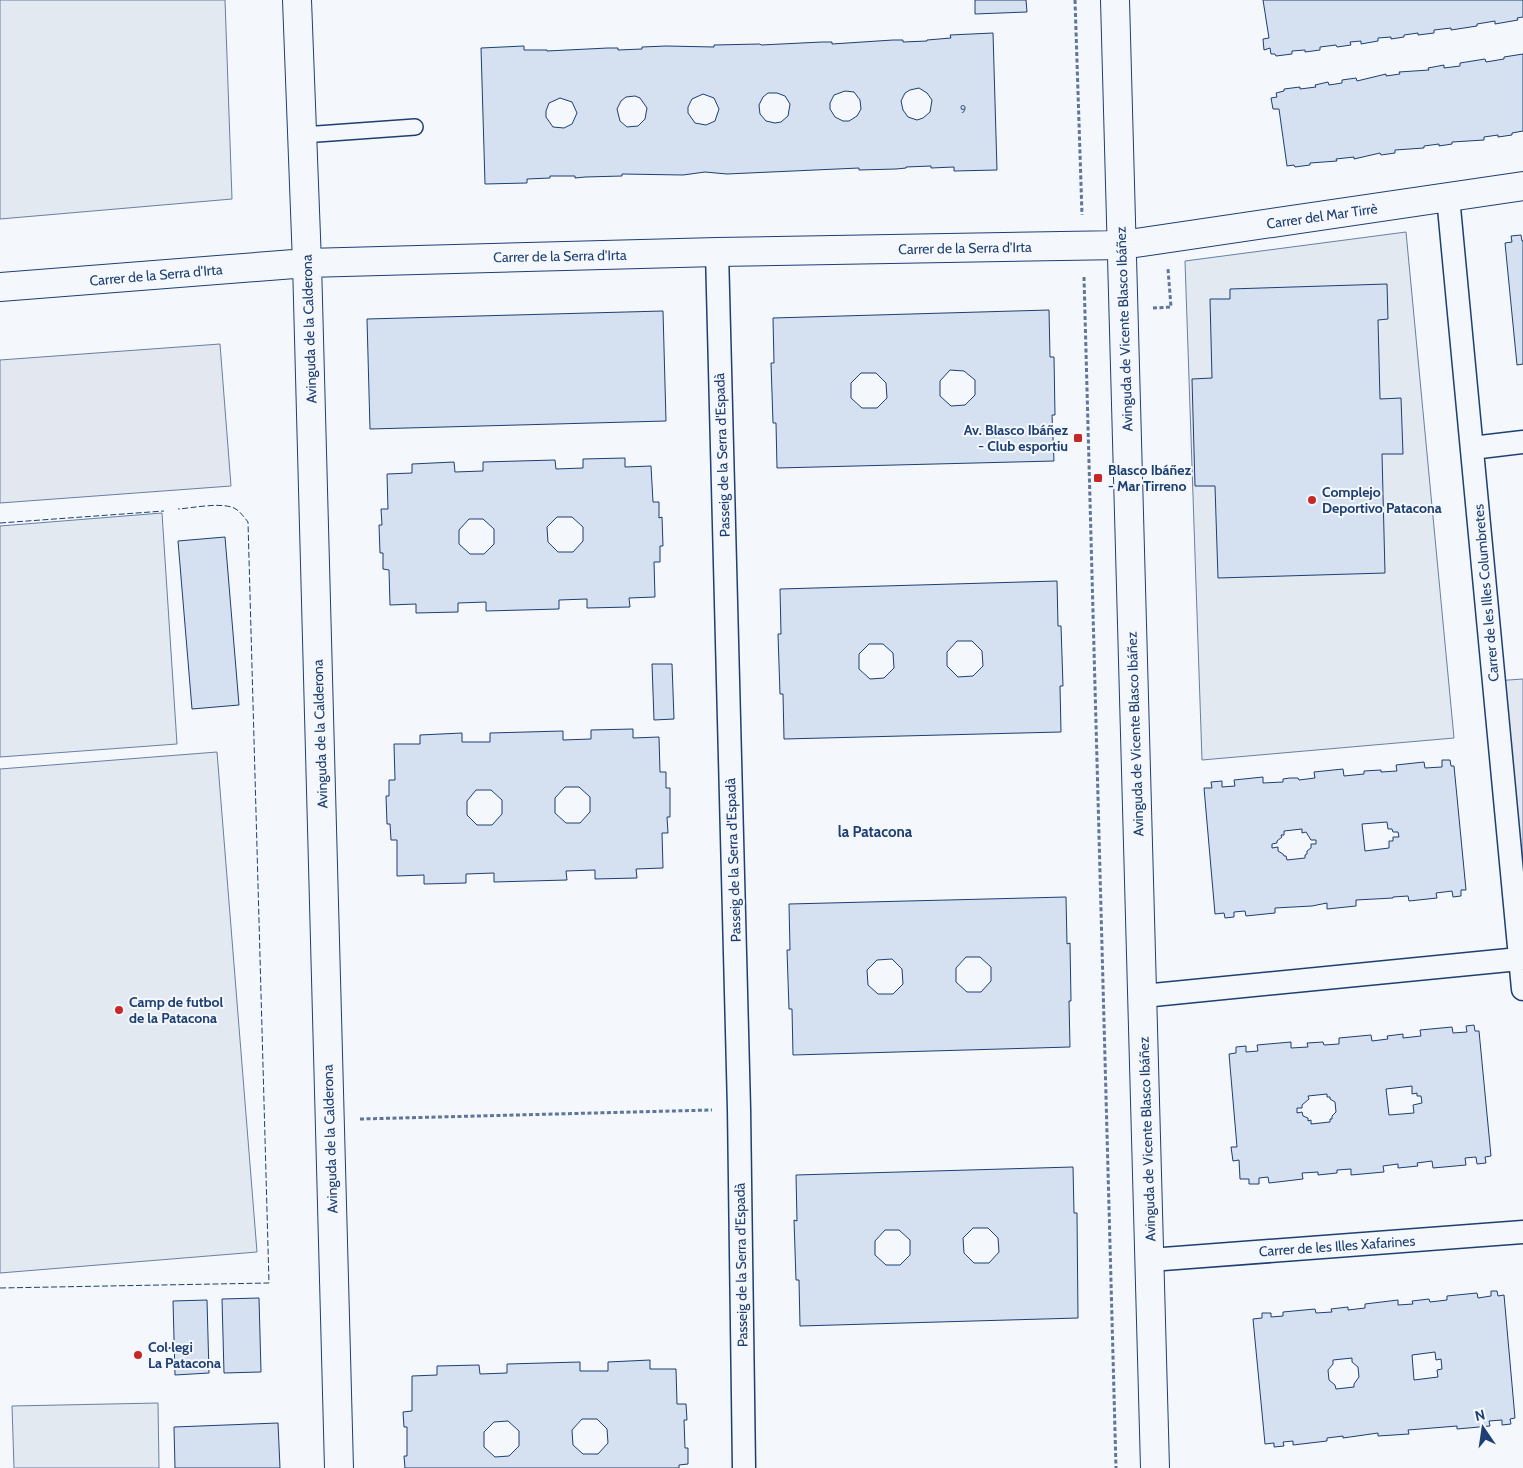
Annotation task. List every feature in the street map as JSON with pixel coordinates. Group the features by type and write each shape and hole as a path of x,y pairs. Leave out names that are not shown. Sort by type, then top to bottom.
{"street":[{"name":"Avinguda de la Calderona","path":"297,0 307,263 339,1468"},
{"name":"Avinguda de Vicente Blasco Ibáñez","path":"1115,0 1155,1468"},
{"name":"Carrer del Mar Tirrè","path":"1122,245 1523,186"},
{"name":"Carrer de les Illes Columbretes","path":"1448,197 1523,988"},
{"name":"Carrer de la Serra d'Irta","path":"0,287 307,263 717,252 1122,245"},
{"name":"Passeig de la Serra d'Espadà","path":"717,252 739,1109 744,1468"},
{"path":"1472,448 1523,442"},
{"path":"1143,996 1519,959"},
{"name":"Carrer de les Illes Xafarines","path":"1150,1260 1523,1232"}],"lane":[{"path":"302,135 415,127"}],"path":[{"path":"1075,0 1116,1468"},
{"path":"330,1120 739,1109"}],"shaded area":[{"path":"0,0 225,0 232,199 0,219"},
{"name":"Complejo Deportivo Patacona","path":"1406,232 1454,738 1202,760 1185,261"},
{"path":"220,344 231,486 0,503 0,360"},
{"path":"162,513 177,744 0,757 0,526"},
{"path":"1523,679 1523,978 1494,681"},
{"name":"Camp de futbol de la Patacona","path":"217,752 257,1252 0,1273 0,769"},
{"path":"158,1403 159,1468 14,1468 12,1406"}],"building":[{"path":"975,0 1026,0 1027,12 975,14"},
{"path":"1263,0 1523,0 1523,17 1517,18 1518,20 1495,24 1495,21 1451,30 1451,28 1434,30 1434,33 1418,35 1418,33 1391,39 1391,37 1378,38 1378,41 1361,44 1361,41 1350,42 1351,45 1320,47 1320,50 1305,52 1305,50 1292,51 1292,54 1276,56 1271,54 1270,48 1264,50 1263,39 1269,38"},
{"path":"993,33 997,170 954,171 954,167 931,168 931,166 896,169 859,170 859,168 727,174 705,172 683,175 622,174 622,176 575,178 575,176 550,176 550,178 527,179 527,183 485,184 481,48 524,46 524,50 547,51 608,48 618,48 618,50 666,46 714,47 714,45 822,42 832,42 832,44 893,40 903,40 903,42 927,41 951,38 950,35","holes":["919,88 927,93 932,100 930,112 923,118 917,120 908,117 903,110 901,101 905,93","845,91 854,92 860,100 861,109 857,116 849,121 843,121 835,117 830,109 830,103 834,95","768,93 777,93 785,96 790,104 788,116 781,122 775,123 766,121 760,114 759,105 763,97","703,94 714,98 719,109 715,121 706,125 695,123 688,113 688,107 692,99","635,96 640,98 647,108 645,119 638,126 627,127 620,121 617,109 621,101 626,97","560,98 572,102 577,113 572,124 564,128 553,127 546,117 549,103"]},
{"path":"1523,54 1523,131 1512,133 1512,135 1484,137 1484,140 1452,142 1452,144 1395,150 1395,153 1381,155 1380,153 1354,159 1354,157 1336,159 1337,161 1310,163 1310,165 1287,166 1279,109 1273,109 1271,98 1277,97 1276,93 1284,91 1284,89 1316,87 1315,85 1328,82 1329,85 1342,83 1342,80 1356,78 1357,81 1386,74 1386,76 1400,74 1399,72 1429,70 1428,68 1444,65 1444,68 1460,66 1460,63 1485,59 1486,62"},
{"path":"1521,235 1523,241 1523,364 1517,365 1505,243 1512,242 1511,236"},
{"path":"1387,284 1388,319 1378,320 1380,399 1401,398 1403,454 1382,454 1385,573 1218,578 1215,486 1195,486 1192,379 1212,378 1210,299 1230,299 1230,289"},
{"path":"1049,310 1050,357 1054,357 1055,415 1052,415 1054,461 777,468 776,423 773,423 771,363 774,363 773,318","holes":["950,370 964,371 975,380 975,395 965,405 951,406 940,396 940,381","861,373 876,373 886,383 887,398 877,408 862,408 851,398 851,383"]},
{"path":"663,311 666,421 370,429 367,319"},
{"path":"625,458 625,467 651,466 653,502 659,502 659,518 662,517 663,546 660,546 660,562 654,562 655,597 629,598 630,607 587,608 587,599 559,600 559,609 486,611 486,602 458,603 458,612 416,613 416,604 390,605 389,570 383,569 383,553 380,553 379,525 382,525 381,509 388,509 387,474 412,473 412,464 454,462 455,472 483,471 483,462 555,460 556,469 583,468 583,459","holes":["557,517 572,517 583,527 583,541 573,552 558,552 548,542 547,527","469,519 483,519 494,529 494,544 484,554 470,554 459,544 459,530"]},
{"path":"225,537 239,705 192,709 178,541"},
{"path":"1057,581 1058,626 1061,626 1063,686 1060,686 1061,732 784,739 783,694 780,694 778,634 781,634 780,589","holes":["957,641 972,641 982,651 983,666 973,676 958,677 947,666 947,652","869,644 883,644 893,653 894,668 884,678 870,679 859,669 859,654"]},
{"path":"652,664 672,664 674,719 654,720"},
{"path":"633,729 633,738 659,737 660,772 666,772 666,788 670,788 670,817 667,817 668,833 662,833 663,868 636,869 637,878 595,879 595,870 566,871 567,880 494,882 494,873 466,874 466,883 424,884 424,875 397,876 397,840 391,840 390,824 387,824 386,796 389,796 389,780 395,780 394,744 420,744 420,735 462,733 462,742 490,742 490,733 563,731 563,740 591,739 591,730","holes":["565,787 579,787 590,797 590,812 580,823 566,823 555,813 555,798","476,790 491,790 502,800 502,814 492,825 477,825 467,815 467,801"]},
{"path":"1442,760 1450,760 1451,766 1454,766 1466,890 1461,890 1461,896 1453,897 1452,891 1436,893 1437,898 1409,901 1408,896 1356,900 1356,906 1327,909 1327,903 1312,906 1275,908 1275,913 1246,916 1245,911 1234,912 1234,917 1225,918 1224,913 1215,914 1204,788 1212,788 1211,782 1222,781 1222,787 1235,786 1234,780 1263,777 1263,783 1283,782 1283,779 1290,778 1298,778 1299,780 1315,778 1314,772 1343,769 1344,776 1364,774 1364,771 1397,771 1396,765 1424,762 1425,768 1442,767","holes":["1387,822 1388,829 1398,832 1399,837 1393,837 1393,841 1389,841 1389,848 1365,851 1362,824","1302,829 1302,833 1306,832 1311,840 1316,840 1316,844 1311,844 1311,848 1307,851 1305,858 1287,860 1286,856 1278,851 1278,847 1272,848 1272,844 1277,843 1282,837 1281,835 1284,835 1284,831"]},
{"path":"1066,897 1067,944 1070,943 1070,1047 793,1055 792,1009 789,1009 787,950 790,950 789,904","holes":["966,957 980,957 991,967 991,981 981,992 967,992 956,982 956,968","892,959 902,969 903,984 893,994 878,994 868,985 867,970 877,960"]},
{"path":"1474,1025 1475,1031 1479,1031 1491,1156 1485,1157 1486,1163 1477,1164 1476,1157 1465,1158 1466,1165 1433,1168 1432,1161 1417,1163 1418,1166 1398,1168 1398,1164 1383,1166 1384,1172 1351,1175 1351,1169 1337,1170 1337,1173 1318,1175 1318,1172 1302,1173 1303,1179 1269,1183 1268,1177 1259,1178 1259,1184 1249,1184 1249,1179 1240,1179 1239,1160 1233,1161 1231,1147 1237,1147 1229,1054 1236,1053 1236,1047 1246,1046 1246,1052 1258,1051 1257,1045 1291,1042 1291,1048 1308,1047 1307,1043 1339,1044 1339,1038 1371,1035 1372,1041 1388,1039 1387,1036 1403,1034 1403,1038 1421,1036 1420,1030 1452,1027 1453,1033 1467,1032 1466,1026","holes":["1412,1086 1412,1094 1417,1093 1417,1096 1421,1096 1422,1103 1413,1105 1414,1113 1389,1115 1386,1089","1327,1094 1327,1097 1330,1097 1335,1102 1336,1112 1332,1119 1330,1119 1330,1122 1311,1124 1311,1120 1308,1121 1308,1118 1303,1116 1302,1112 1297,1113 1297,1108 1302,1108 1302,1105 1309,1099 1308,1096"]},
{"path":"1073,1167 1074,1213 1077,1213 1078,1318 800,1326 799,1280 796,1280 794,1220 797,1221 796,1175","holes":["973,1228 988,1228 998,1238 999,1252 989,1263 974,1263 964,1253 963,1238","885,1230 899,1230 910,1240 910,1255 900,1265 886,1265 875,1255 875,1241"]},
{"path":"1491,1291 1497,1291 1498,1296 1504,1295 1515,1418 1510,1419 1511,1424 1502,1425 1502,1420 1489,1421 1490,1426 1457,1429 1457,1426 1408,1430 1409,1434 1378,1436 1378,1433 1343,1438 1343,1436 1327,1438 1327,1441 1293,1445 1293,1441 1283,1442 1284,1446 1274,1447 1274,1443 1265,1444 1253,1319 1262,1318 1262,1313 1271,1313 1271,1317 1283,1316 1283,1312 1315,1309 1316,1313 1332,1312 1331,1309 1348,1307 1348,1310 1365,1308 1365,1304 1398,1300 1398,1305 1413,1304 1412,1301 1429,1299 1430,1302 1447,1300 1447,1296 1477,1293 1478,1298 1491,1296","holes":["1435,1352 1436,1360 1441,1359 1442,1369 1437,1370 1438,1377 1414,1380 1412,1355","1352,1358 1352,1362 1358,1367 1359,1377 1354,1387 1336,1389 1335,1385 1329,1380 1328,1370 1333,1364 1333,1360"]},
{"path":"259,1298 261,1372 224,1373 222,1299"},
{"path":"207,1300 209,1373 175,1375 173,1301"},
{"path":"650,1360 650,1369 676,1369 677,1404 686,1404 687,1420 684,1420 685,1448 688,1448 688,1464 679,1465 679,1468 405,1468 404,1456 407,1456 407,1427 404,1427 403,1412 412,1411 412,1376 437,1375 437,1366 479,1365 480,1374 507,1373 507,1364 580,1362 580,1371 608,1371 608,1362","holes":["582,1419 597,1419 607,1429 608,1443 598,1454 583,1454 573,1445 572,1430","508,1421 519,1431 519,1446 509,1456 495,1457 484,1447 484,1432 494,1422"]},
{"path":"278,1423 280,1468 175,1468 174,1427"}],"fence":[{"path":"0,1288 269,1283 248,522 242,514 228,506 214,505 178,509"},
{"path":"0,523 164,511"}],"place":[{"name":"Av. Blasco Ibáñez - Club esportiu","path":"1078,438"},
{"name":"Blasco Ibáñez - Mar Tirreno","path":"1098,478"},
{"name":"Complejo Deportivo Patacona","path":"1312,500"},
{"name":"Camp de futbol de la Patacona","path":"119,1010"},
{"name":"Col·legi La Patacona","path":"138,1355"}],"district":[{"name":"la Patacona","path":"875,832"}]}
